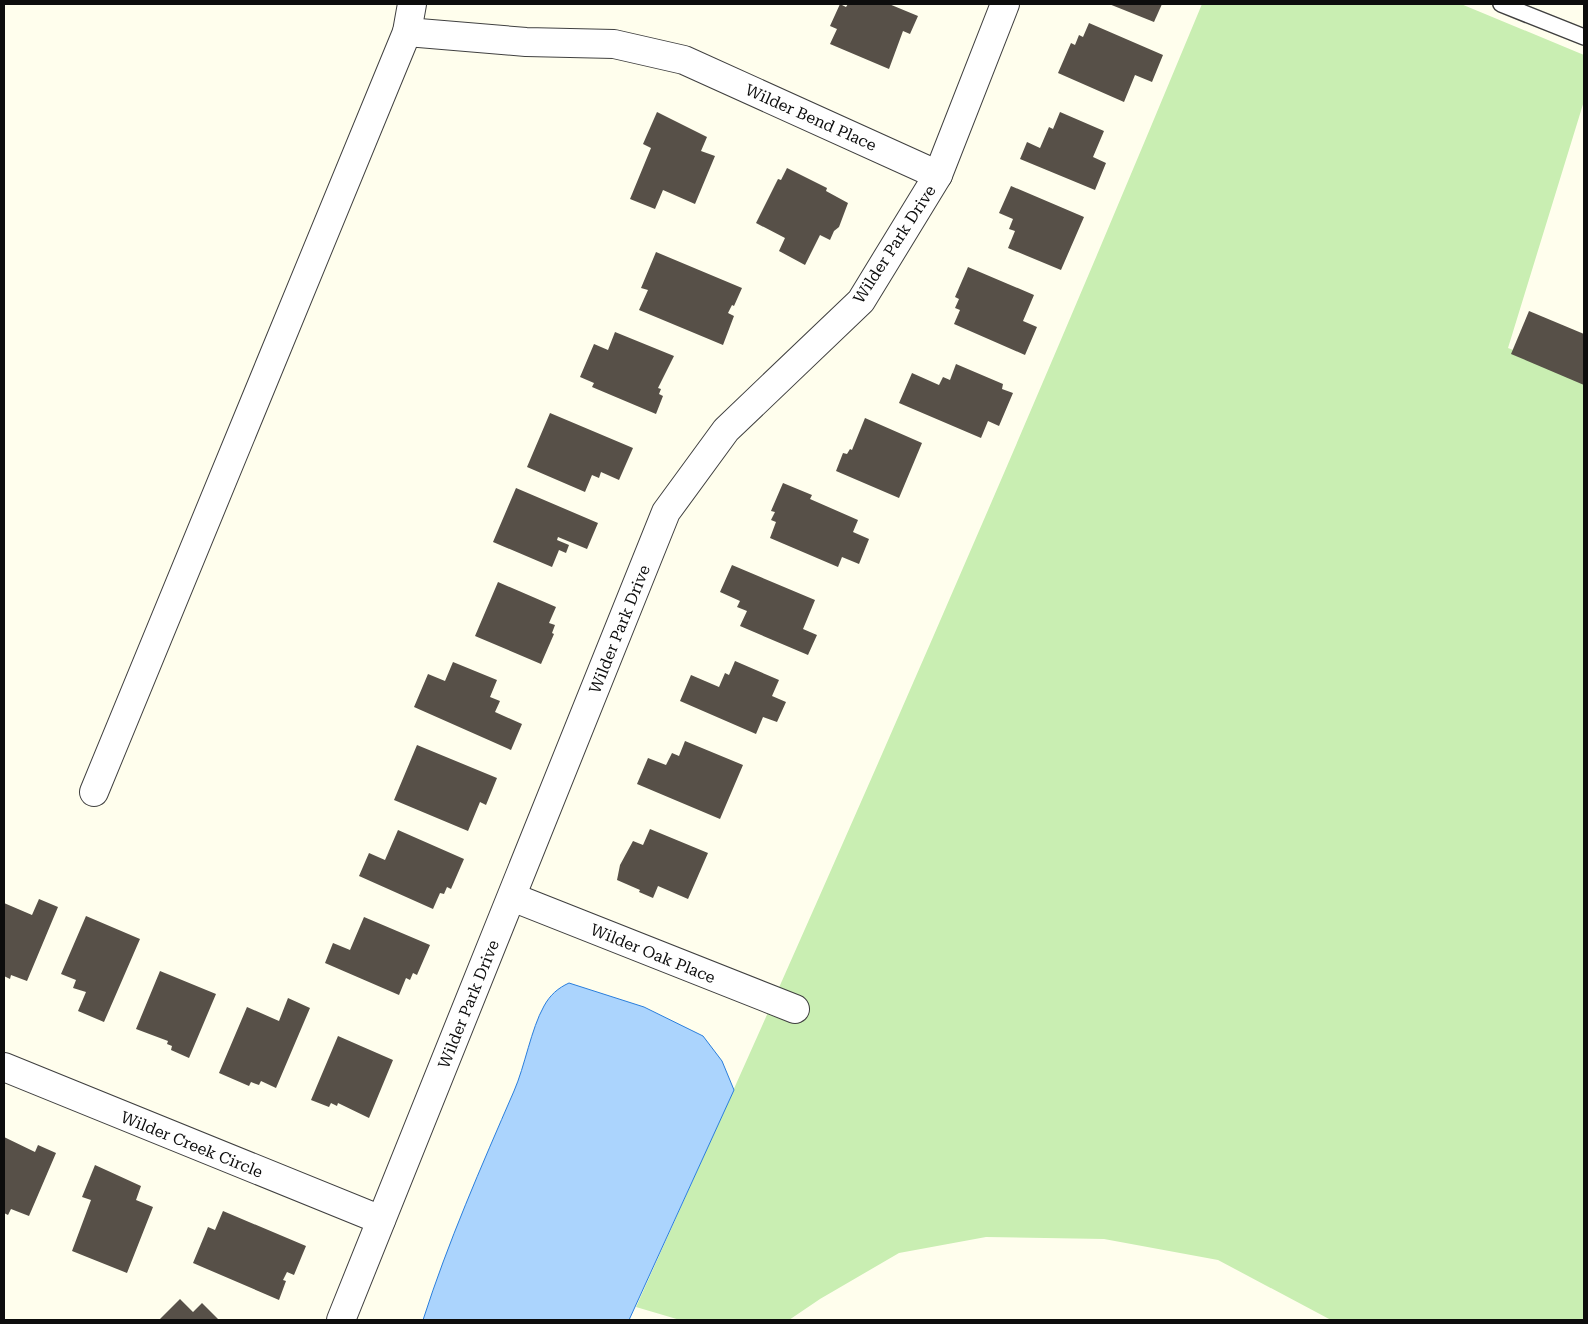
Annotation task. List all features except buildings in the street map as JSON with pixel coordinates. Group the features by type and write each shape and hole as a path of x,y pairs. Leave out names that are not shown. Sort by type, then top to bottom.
{"street":[{"path":"94,792 407,32 412,4"},
{"name":"Wilder Park Drive","path":"341,1320 666,512 726,430 861,301 938,175 1005,4"},
{"name":"Wilder Bend Place","path":"407,32 526,42 614,44 684,60 938,175"},
{"name":"Wilder Oak Place","path":"512,897 795,1009"},
{"name":"Wilder Creek Circle","path":"4,1067 381,1220"}],"lane":[{"path":"1501,4 1584,37"}],"green space":[{"path":"1202,4 1461,4 1584,55 1584,101 1508,348 1584,377 1584,1320 1331,1320 1218,1260 1104,1239 986,1237 899,1253 820,1299 789,1320 680,1320 636,1307 924,657 1065,331"}],"water":[{"path":"569,983 644,1007 703,1036 722,1061 734,1090 629,1320 423,1320 454,1233 518,1081 539,1015 552,995"}]}
